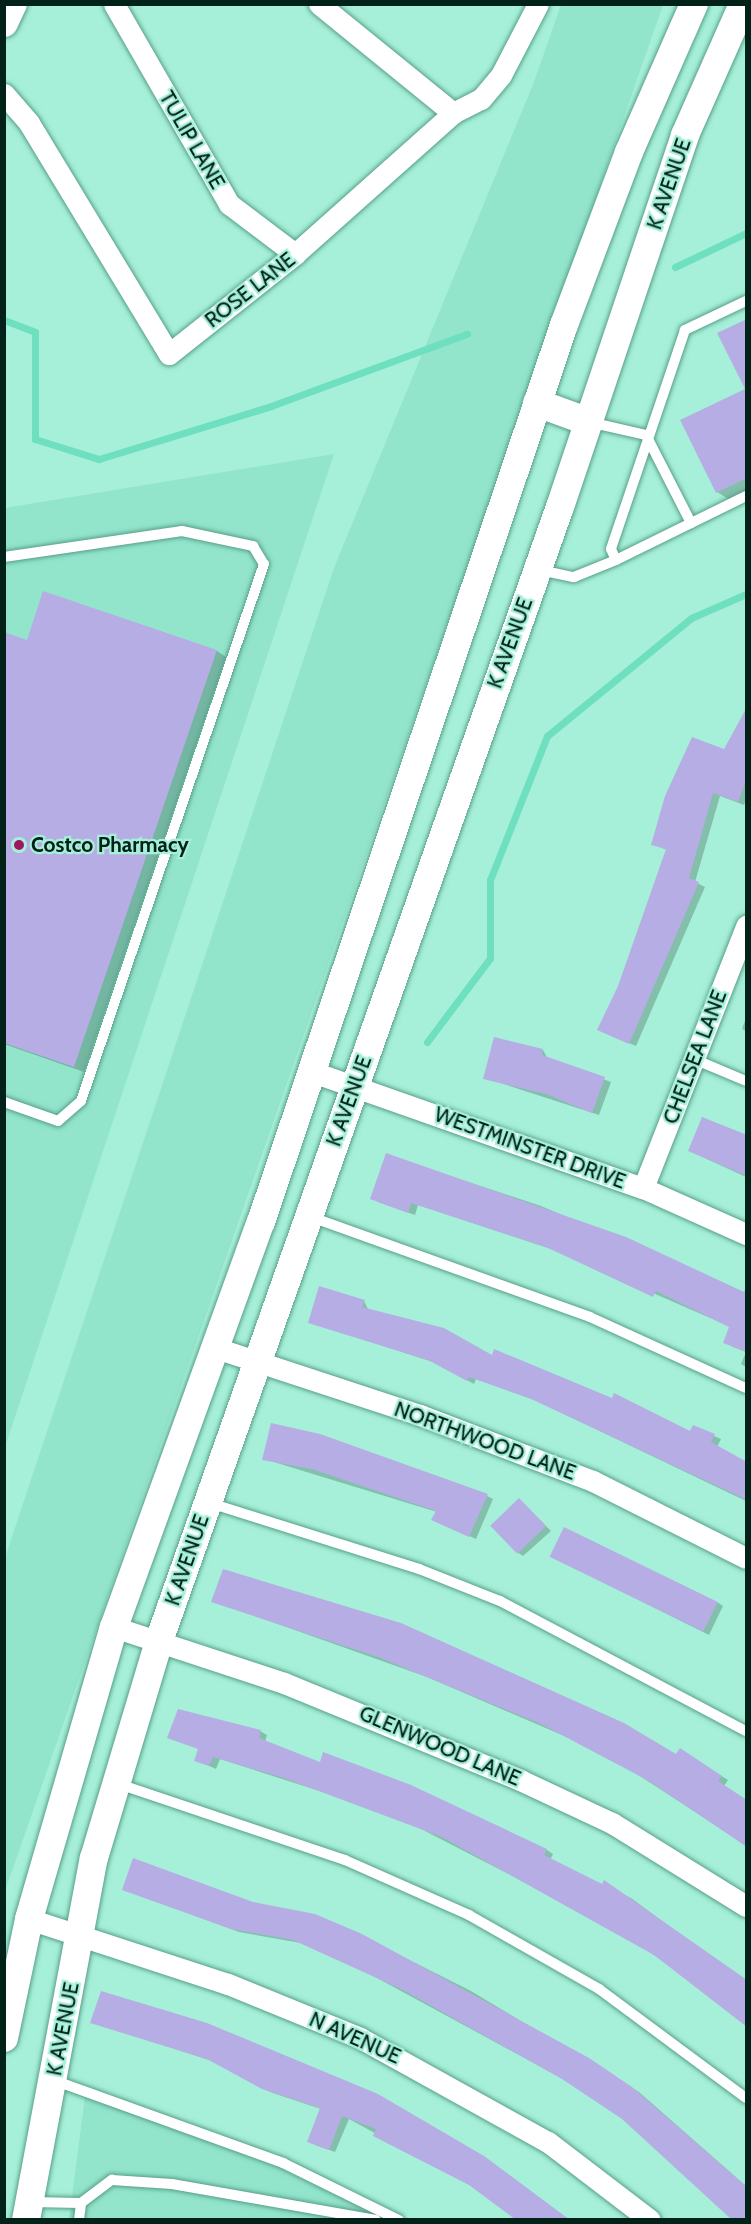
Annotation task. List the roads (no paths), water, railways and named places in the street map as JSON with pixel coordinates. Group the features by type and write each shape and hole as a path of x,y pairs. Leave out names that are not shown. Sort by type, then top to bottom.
{"main road":[{"path":"4,23 13,4"},
{"path":"4,2038 29,1919 114,1627 310,1071 537,404 628,152 694,4"},
{"name":"K AVENUE","path":"28,2211 94,1858 159,1641 255,1363 589,422 685,135 743,4"},
{"path":"537,404 589,422"}],"street":[{"name":"TULIP LANE","path":"114,4 228,204 295,254"},
{"path":"319,4 453,113"},
{"name":"ROSE LANE","path":"4,94 28,123 169,354 295,254 453,113 481,99 501,75 538,4"},
{"name":"CHELSEA LANE","path":"643,1188 747,926"},
{"name":"WESTMINSTER DRIVE","path":"310,1071 643,1188 747,1234"},
{"name":"NORTHWOOD LANE","path":"213,1347 255,1363 420,1415 593,1482 747,1558"},
{"name":"GLENWOOD LANE","path":"114,1627 284,1683 520,1780 612,1823 747,1905"},
{"name":"N AVENUE","path":"29,1919 81,1934 228,1984 360,2038 548,2142 650,2220"}],"lane":[{"path":"616,560 611,549 646,435 686,330 747,301"},
{"path":"589,422 646,435"},
{"path":"646,435 690,523"},
{"path":"537,569 574,577 616,560 747,496"},
{"path":"4,557 182,531 253,546 264,564 81,1101 58,1120 4,1102"},
{"path":"694,1059 747,1081"},
{"path":"308,1216 590,1317 747,1388"},
{"path":"207,1502 408,1566 500,1601 747,1731"},
{"path":"118,1784 345,1860 469,1915 599,1989 747,2098"},
{"path":"53,2080 283,2163 399,2220"},
{"path":"28,2211 81,2203 112,2180 172,2184 376,2220"},
{"path":"79,2220 81,2203"}],"waterway":[{"path":"675,267 746,233"},
{"path":"4,320 35,332 35,439 99,459 271,406 467,334"},
{"path":"427,1042 490,958 490,880 547,736 691,618 746,594"}],"place":[{"name":"Costco Pharmacy","path":"19,845"}]}
